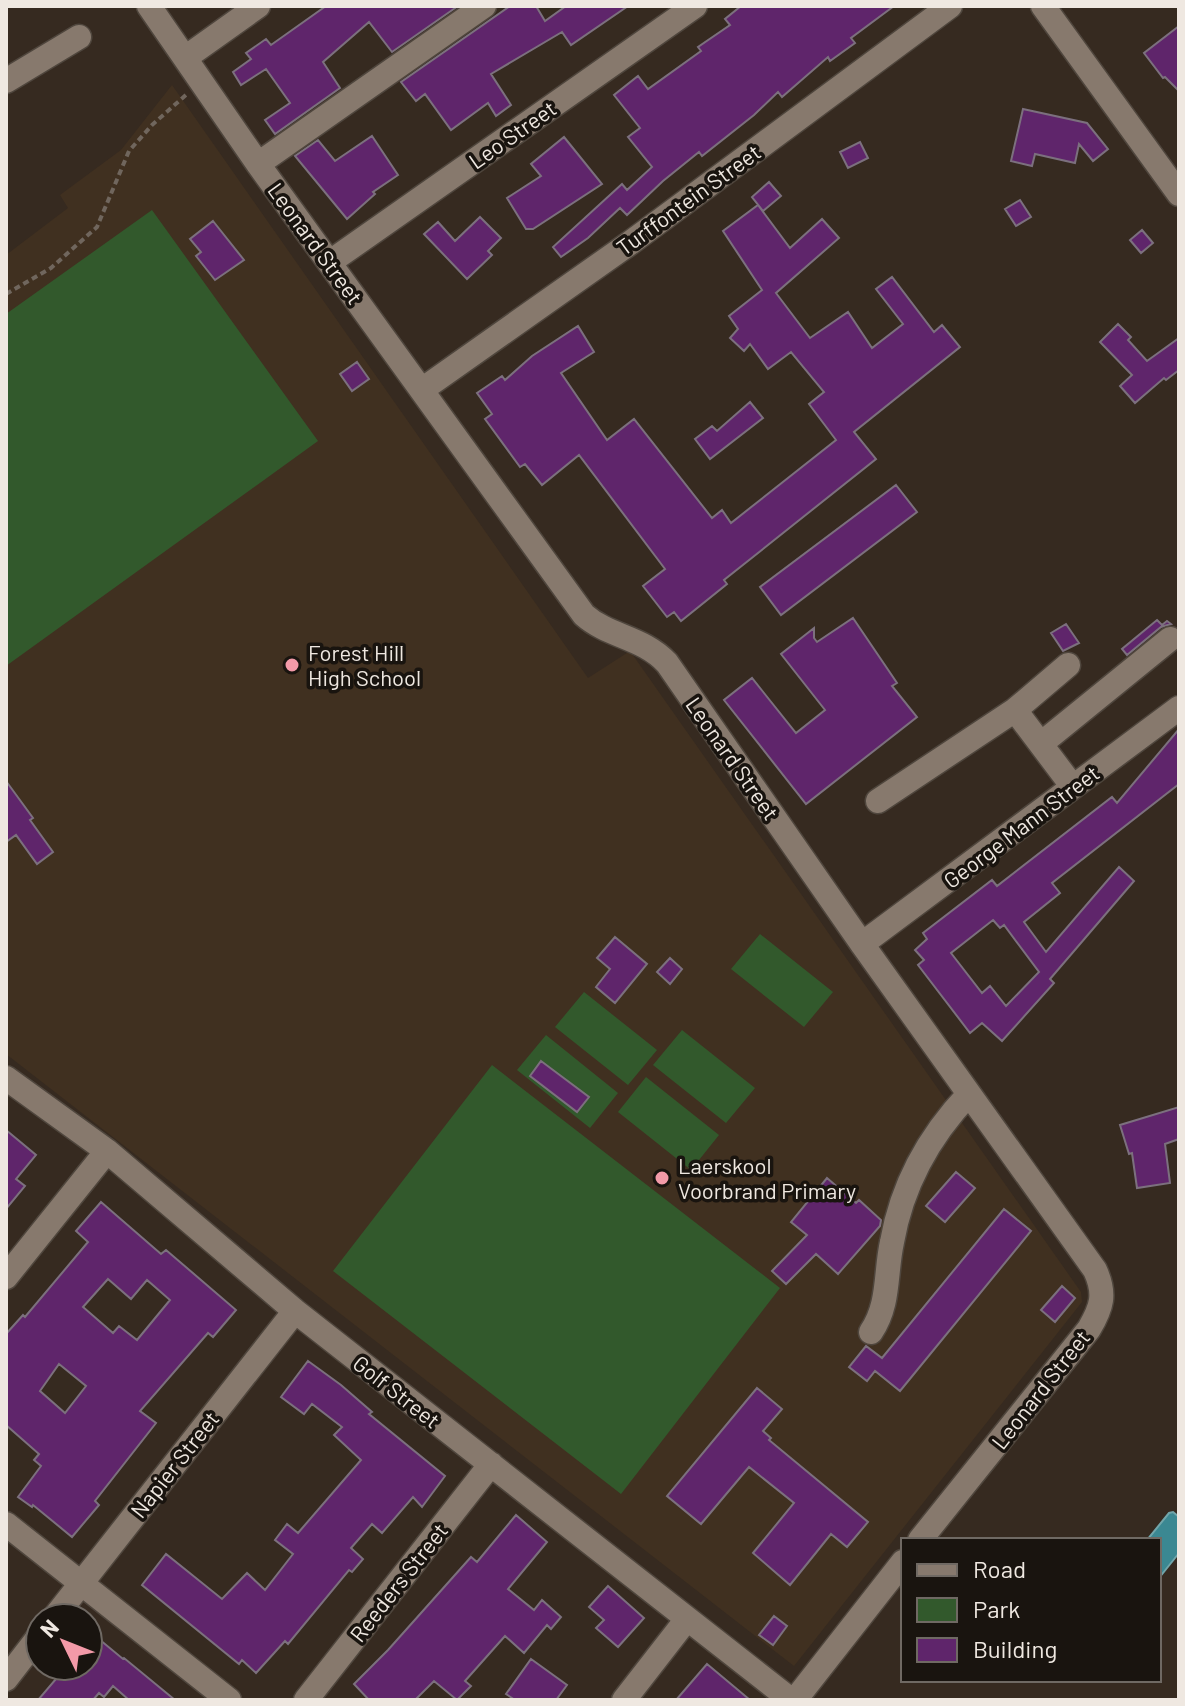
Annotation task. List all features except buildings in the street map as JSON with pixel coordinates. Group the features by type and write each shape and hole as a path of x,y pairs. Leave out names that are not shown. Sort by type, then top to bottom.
{"street":[{"name":"Leonard Street","path":"149,6 258,164 584,615 595,624 646,645 667,663 862,944 1095,1270 1103,1300 1089,1329 922,1538"},
{"path":"185,58 258,6"},
{"path":"258,164 484,6"},
{"name":"Leo Street","path":"330,262 695,6"},
{"name":"Turffontein Street","path":"423,389 630,243 950,6"},
{"path":"1043,6 1179,194"},
{"path":"6,81 79,37"},
{"path":"1042,743 1170,639"},
{"path":"878,801 1015,710 1068,665"},
{"name":"George Mann Street","path":"862,944 1179,708"},
{"path":"1015,710 1073,787"},
{"name":"Golf Street","path":"6,1078 107,1151 295,1311 793,1700"},
{"path":"871,1332 885,1303 892,1242 907,1187 924,1152 969,1094"},
{"path":"6,1277 107,1151"},
{"name":"Napier Street","path":"66,1602 295,1311"},
{"name":"Reeders Street","path":"306,1700 491,1464"},
{"path":"6,1524 229,1700"},
{"path":"793,1700 901,1565"},
{"path":"624,1700 687,1619"},
{"path":"6,1679 24,1656"}],"path":[{"path":"6,294 51,268 97,227 129,151 152,125 202,82"}],"shaded area":[{"path":"172,85 588,678 630,651 1081,1292 1082,1302 794,1666 6,1054 6,255 68,208 60,195 121,150"}],"green space":[{"path":"152,210 318,441 6,666 6,314"},
{"path":"760,934 833,992 804,1027 731,969"},
{"path":"584,992 657,1050 628,1085 555,1027"},
{"path":"682,1030 755,1088 726,1123 653,1065"},
{"path":"546,1035 618,1093 590,1128 517,1070"},
{"path":"492,1065 780,1288 621,1494 333,1271"},
{"path":"646,1077 719,1135 691,1170 618,1112"}],"water":[{"path":"1173,1512 1179,1517 1179,1553 1161,1576 1161,1538 1149,1538"}],"place":[{"name":"Forest Hill High School","path":"292,665"},
{"name":"Laerskool Voorbrand Primary","path":"662,1178"}]}
